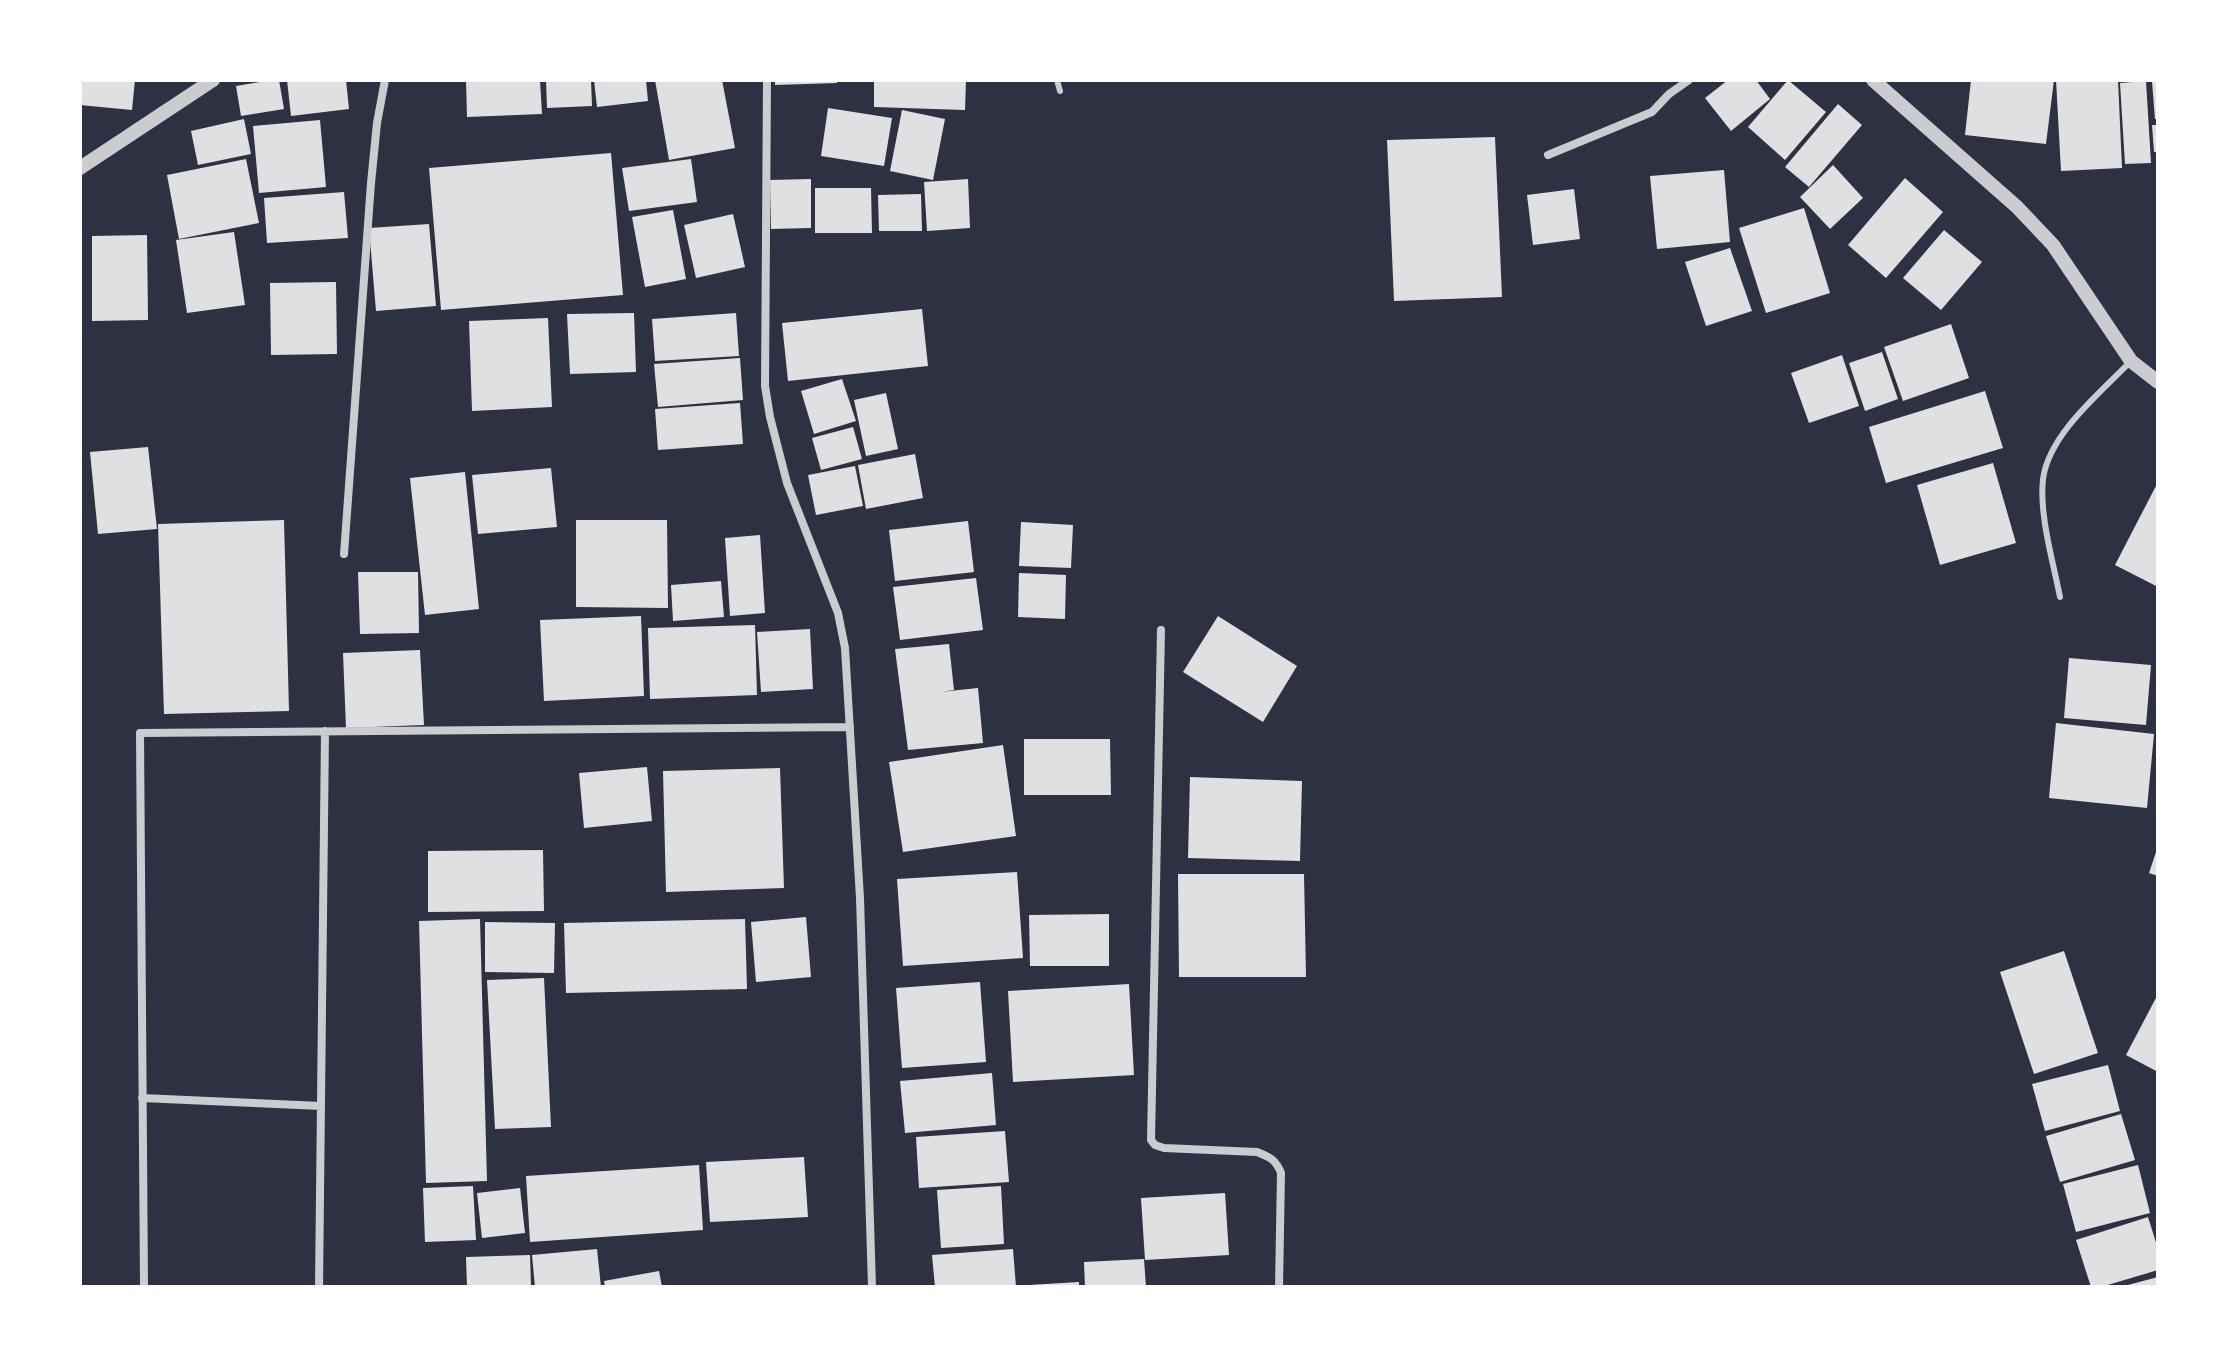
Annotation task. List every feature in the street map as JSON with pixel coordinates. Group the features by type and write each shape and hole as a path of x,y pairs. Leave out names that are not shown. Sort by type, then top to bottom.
{"street":[{"path":"80,168 213,80"},
{"path":"344,554 371,183 385,80"},
{"path":"767,80 765,386 787,483 838,613 845,648 860,898 872,1287"},
{"path":"1548,155 1652,112 1669,94 1689,80"},
{"path":"1873,80 2017,207 2053,245 2131,361 2158,382"},
{"path":"1161,630 1151,1140 1164,1148 1257,1152 1277,1163 1281,1173 1279,1287"},
{"path":"144,1287 140,733 850,727"},
{"path":"319,1287 325,731"},
{"path":"142,1098 321,1106"}],"lane":[{"path":"1057,80 1060,91"},
{"path":"2060,597 2045,514 2043,479 2051,453 2064,431 2131,361"}],"building":[{"path":"80,80 135,80 132,110 80,105"},
{"path":"279,80 284,109 241,116 236,86"},
{"path":"287,80 346,80 349,109 291,116"},
{"path":"466,80 540,80 542,114 467,117"},
{"path":"546,80 591,80 592,106 547,108"},
{"path":"594,80 646,80 648,101 597,107"},
{"path":"655,80 722,80 735,148 669,160"},
{"path":"775,80 837,80 837,83 775,85"},
{"path":"874,80 966,80 965,110 874,107"},
{"path":"1728,80 1756,80 1770,99 1731,131 1705,98"},
{"path":"1788,80 1826,112 1785,160 1748,127"},
{"path":"1971,80 2054,80 2046,144 1965,135"},
{"path":"2056,80 2118,80 2122,168 2061,171"},
{"path":"2146,81 2151,163 2125,164 2120,83"},
{"path":"2158,81 2158,119 2155,119 2152,82"},
{"path":"1838,104 1862,125 1809,187 1785,167"},
{"path":"828,108 892,118 884,166 821,156"},
{"path":"902,110 945,119 933,180 890,171"},
{"path":"244,119 251,154 198,165 191,131"},
{"path":"320,120 326,187 259,193 253,126"},
{"path":"2152,125 2158,125 2158,152 2154,152"},
{"path":"1495,137 1502,297 1394,301 1387,140"},
{"path":"611,153 623,295 441,310 429,168"},
{"path":"246,159 259,223 179,239 167,175"},
{"path":"691,159 697,202 629,211 622,168"},
{"path":"1833,165 1863,198 1830,229 1800,197"},
{"path":"1724,170 1730,242 1657,249 1650,176"},
{"path":"1905,178 1943,212 1886,278 1848,245"},
{"path":"811,179 811,228 771,229 770,180"},
{"path":"968,179 970,228 927,231 924,182"},
{"path":"815,188 871,188 872,233 815,233"},
{"path":"1574,189 1580,239 1533,245 1527,195"},
{"path":"344,192 348,238 267,243 264,198"},
{"path":"921,194 922,231 879,231 878,195"},
{"path":"1804,208 1830,293 1766,313 1739,228"},
{"path":"673,210 686,279 645,287 632,217"},
{"path":"733,214 745,267 696,278 684,225"},
{"path":"429,224 436,306 376,311 369,228"},
{"path":"1944,230 1982,262 1941,310 1903,278"},
{"path":"234,232 245,305 187,313 176,240"},
{"path":"147,235 148,320 92,321 92,236"},
{"path":"1730,248 1752,311 1706,326 1685,262"},
{"path":"336,282 337,354 271,355 270,283"},
{"path":"922,309 928,366 788,381 782,323"},
{"path":"634,313 636,372 570,374 567,314"},
{"path":"736,313 739,356 655,361 652,319"},
{"path":"548,318 552,407 472,411 469,321"},
{"path":"1951,324 1969,378 1903,401 1884,347"},
{"path":"1882,352 1898,399 1865,411 1849,363"},
{"path":"1842,355 1859,406 1809,423 1791,373"},
{"path":"740,358 743,400 658,407 654,364"},
{"path":"842,379 856,421 814,434 801,391"},
{"path":"1985,391 2003,448 1886,483 1869,427"},
{"path":"886,393 898,449 866,456 854,400"},
{"path":"740,403 743,444 658,450 655,409"},
{"path":"853,427 862,459 821,470 812,438"},
{"path":"148,447 157,529 98,534 90,452"},
{"path":"915,454 923,498 866,509 858,465"},
{"path":"1993,463 2016,543 1940,565 1917,485"},
{"path":"855,466 863,506 816,515 808,475"},
{"path":"551,468 557,527 478,534 472,475"},
{"path":"465,472 479,609 425,615 410,478"},
{"path":"2158,482 2158,587 2115,565"},
{"path":"284,520 289,711 164,714 158,524"},
{"path":"576,520 667,520 668,608 576,607"},
{"path":"968,521 974,572 895,581 889,530"},
{"path":"1021,522 1073,525 1071,568 1019,566"},
{"path":"760,535 765,613 730,616 725,538"},
{"path":"358,572 418,572 419,633 360,634"},
{"path":"1019,573 1066,575 1065,619 1018,617"},
{"path":"976,578 983,630 900,640 893,587"},
{"path":"721,581 724,617 673,621 671,585"},
{"path":"641,616 644,696 544,701 540,620"},
{"path":"1218,616 1297,666 1263,722 1183,672"},
{"path":"755,625 757,695 650,699 648,628"},
{"path":"810,629 813,689 761,692 757,632"},
{"path":"949,644 954,690 940,692 978,688 983,743 908,750 895,649"},
{"path":"420,650 424,725 346,728 343,653"},
{"path":"2069,658 2151,665 2146,725 2064,718"},
{"path":"2056,723 2154,734 2147,808 2049,798"},
{"path":"1024,739 1110,739 1111,795 1024,795"},
{"path":"1003,745 1016,836 903,852 889,762"},
{"path":"647,767 652,821 584,828 579,773"},
{"path":"780,768 784,888 666,892 663,771"},
{"path":"1190,777 1302,781 1300,861 1188,858"},
{"path":"2158,846 2158,876 2149,873"},
{"path":"543,850 544,911 428,912 428,851"},
{"path":"1017,872 1023,958 903,966 897,879"},
{"path":"1178,874 1304,874 1306,977 1179,977"},
{"path":"1109,914 1109,966 1030,966 1029,915"},
{"path":"806,917 811,977 756,982 751,922"},
{"path":"480,919 487,1181 426,1183 419,921"},
{"path":"745,919 747,989 566,993 564,923"},
{"path":"485,922 555,923 554,973 485,972"},
{"path":"2064,951 2098,1053 2034,1074 2000,972"},
{"path":"544,978 551,1127 495,1129 487,980"},
{"path":"980,982 986,1062 902,1068 896,988"},
{"path":"1129,984 1134,1075 1013,1082 1008,991"},
{"path":"2158,994 2158,1072 2126,1055"},
{"path":"2108,1065 2120,1111 2045,1131 2032,1084"},
{"path":"992,1073 996,1125 905,1133 900,1081"},
{"path":"2121,1114 2135,1160 2060,1182 2046,1136"},
{"path":"1005,1131 1009,1182 919,1188 916,1137"},
{"path":"804,1157 808,1217 710,1222 706,1162"},
{"path":"699,1165 703,1230 530,1242 526,1176"},
{"path":"2138,1165 2150,1213 2076,1232 2063,1184"},
{"path":"473,1186 476,1240 425,1242 423,1188"},
{"path":"1001,1186 1004,1244 941,1248 937,1190"},
{"path":"520,1188 525,1233 482,1238 477,1193"},
{"path":"1225,1193 1229,1255 1145,1260 1141,1198"},
{"path":"2148,1217 2158,1249 2158,1270 2101,1287 2091,1287 2076,1240"},
{"path":"597,1249 601,1287 535,1287 532,1255"},
{"path":"1013,1249 1016,1287 935,1287 932,1255"},
{"path":"530,1255 531,1287 467,1287 466,1257"},
{"path":"1144,1259 1146,1287 1085,1287 1084,1262"},
{"path":"659,1271 662,1287 605,1287 604,1281"},
{"path":"2158,1277 2158,1287 2124,1287 2124,1286"},
{"path":"1079,1282 1079,1287 1029,1287 1029,1285"}]}
